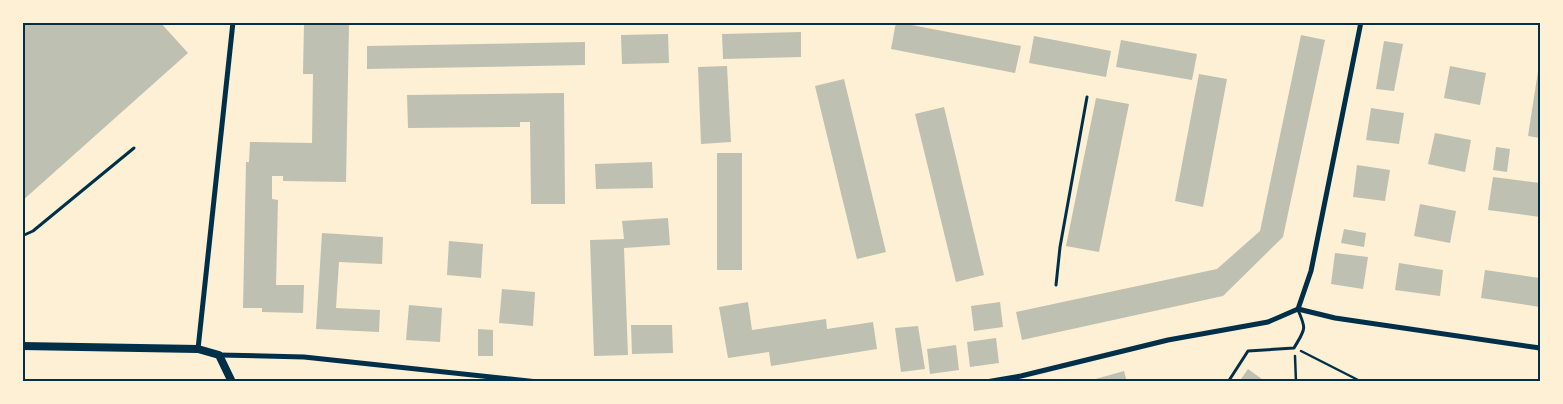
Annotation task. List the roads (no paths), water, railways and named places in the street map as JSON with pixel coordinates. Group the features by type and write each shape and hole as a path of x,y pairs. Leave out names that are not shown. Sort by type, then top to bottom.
{"street":[{"path":"198,349 233,22"},
{"path":"1298,309 1312,271 1361,22"},
{"path":"986,382 1021,376 1168,340 1268,322 1298,309 1335,318 1540,348"},
{"path":"22,346 198,349 218,355 304,357 538,382"},
{"path":"218,355 232,382"}],"lane":[{"path":"1056,285 1060,247 1087,97"},
{"path":"22,236 33,231 134,148"},
{"path":"1228,382 1248,351 1294,348 1304,331 1305,325 1298,309"}]}
